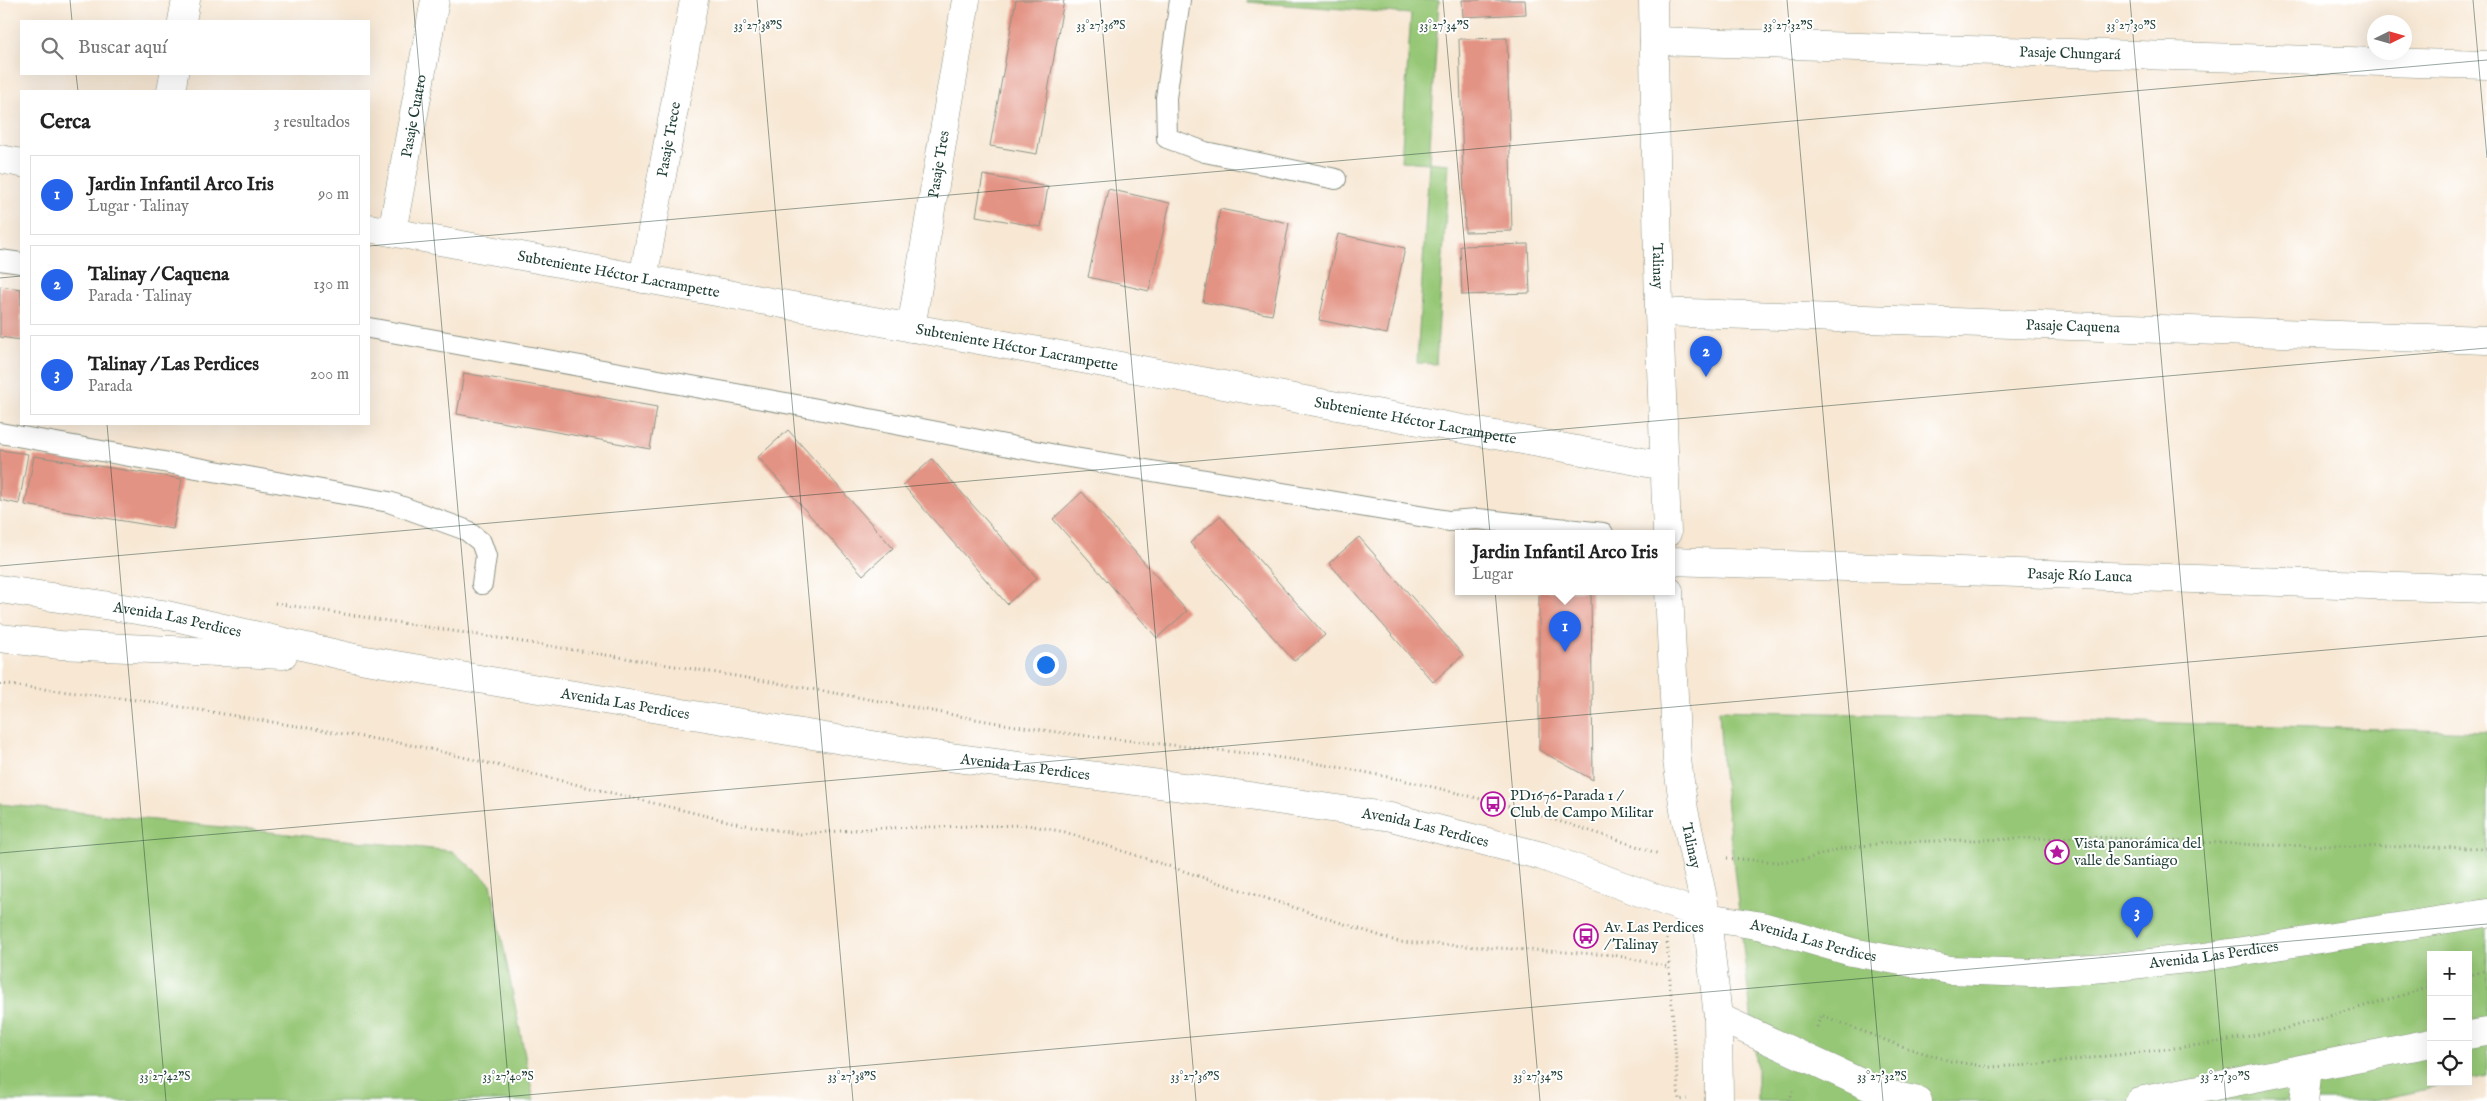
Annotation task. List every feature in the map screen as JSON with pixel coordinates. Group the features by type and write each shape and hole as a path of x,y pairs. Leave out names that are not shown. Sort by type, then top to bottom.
{"street":[{"path":"182,20 186,0"},
{"name":"Pasaje Cuatro","path":"380,230 435,0"},
{"name":"Pasaje Trece","path":"643,279 694,0"},
{"name":"Pasaje Tres","path":"911,328 966,0"},
{"name":"Talinay","path":"1653,0 1659,312 1666,530"},
{"name":"Pasaje Chungará","path":"1654,41 2487,65"},
{"path":"171,90 174,75"},
{"path":"0,159 20,163"},
{"name":"Subteniente Héctor Lacrampette","path":"380,230 1664,466"},
{"name":"Pasaje Caquena","path":"1659,312 2487,340"},
{"name":"Pasaje Río Lauca","path":"1675,562 2487,589"},
{"name":"Avenida Las Perdices","path":"0,589 162,614 354,658 926,754 1222,792 1391,817 1542,856 1707,917 1762,926 1852,952 1950,970 2032,973 2105,968 2204,957 2487,913"},
{"name":"Talinay","path":"1669,595 1677,760 1694,858 1707,917 1718,1017 1719,1100"},
{"name":"Avenida Las Perdices","path":"0,638 60,644 354,658"},
{"path":"1718,1017 1883,1093 1918,1101"},
{"path":"2472,1034 2487,1032"},
{"path":"2138,1101 2427,1044"},
{"path":"2304,1101 2308,1068"}],"lane":[{"path":"1180,0 1166,98 1167,138 1205,152 1336,179"},
{"path":"0,260 20,263"},
{"path":"370,328 802,406 1051,454 1450,521 1478,519 1576,530"},
{"path":"0,433 389,502 466,530 481,542 486,556 482,584"}],"path":[{"path":"267,602 825,691 1031,728 1156,745 1282,758 1378,774 1474,796 1569,823 1662,855 1694,858"},
{"path":"0,684 145,701 417,746 740,824 801,834 881,828 1028,824 1065,832 1399,942 1614,955 1669,967 1679,1100 1719,1100"},
{"path":"1737,858 1777,862 1806,859 1838,849 1892,842 2091,837 2261,845 2487,848"},
{"path":"2472,975 2487,970"},
{"path":"1821,1015 1898,1045 1950,1061 1990,1067 2033,1065 2208,1044 2277,1031 2427,988"}],"green space":[{"path":"1247,0 1439,0 1429,162 1449,164 1436,364 1417,363 1429,163 1401,161 1411,14 1247,2"},
{"path":"1719,710 2487,732 2487,1076 2472,1079 2472,951 2427,951 2427,1086 2441,1086 2372,1101 1757,1101 1757,1067 1722,765"},
{"path":"0,804 452,851 491,884 534,1101 0,1101"}],"building":[{"path":"1016,0 1064,0 1037,154 990,146"},
{"path":"1462,0 1525,0 1526,14 1463,17"},
{"path":"1507,38 1512,231 1465,232 1459,39"},
{"path":"983,175 1048,187 1041,227 976,216"},
{"path":"1108,189 1170,203 1149,291 1088,277"},
{"path":"1220,209 1289,223 1272,315 1203,302"},
{"path":"1338,234 1405,248 1387,334 1319,320"},
{"path":"1528,244 1530,293 1462,295 1460,246"},
{"path":"0,286 20,289 20,340 0,337"},
{"path":"464,373 657,407 650,449 457,414"},
{"path":"788,430 893,548 863,575 758,457"},
{"path":"0,450 28,454 19,504 0,500"},
{"path":"34,456 182,479 173,529 25,505"},
{"path":"932,459 1037,578 1007,604 903,485"},
{"path":"1082,492 1187,611 1157,638 1053,519"},
{"path":"1220,516 1325,635 1294,661 1190,543"},
{"path":"1359,537 1463,655 1433,682 1329,563"},
{"path":"1539,595 1591,595 1593,780 1539,750"}],"place":[{"name":"Talinay / Caquena","path":"1706,377"},
{"name":"Jardin Infantil Arco Iris","path":"1565,652"},
{"name":"PD1676-Parada 1 / Club de Campo Militar","path":"1493,804"},
{"name":"Vista panorámica del valle de Santiago","path":"2057,852"},
{"name":"Av. Las Perdices / Talinay","path":"1586,936"},
{"name":"Talinay / Las Perdices","path":"2137,938"}]}
